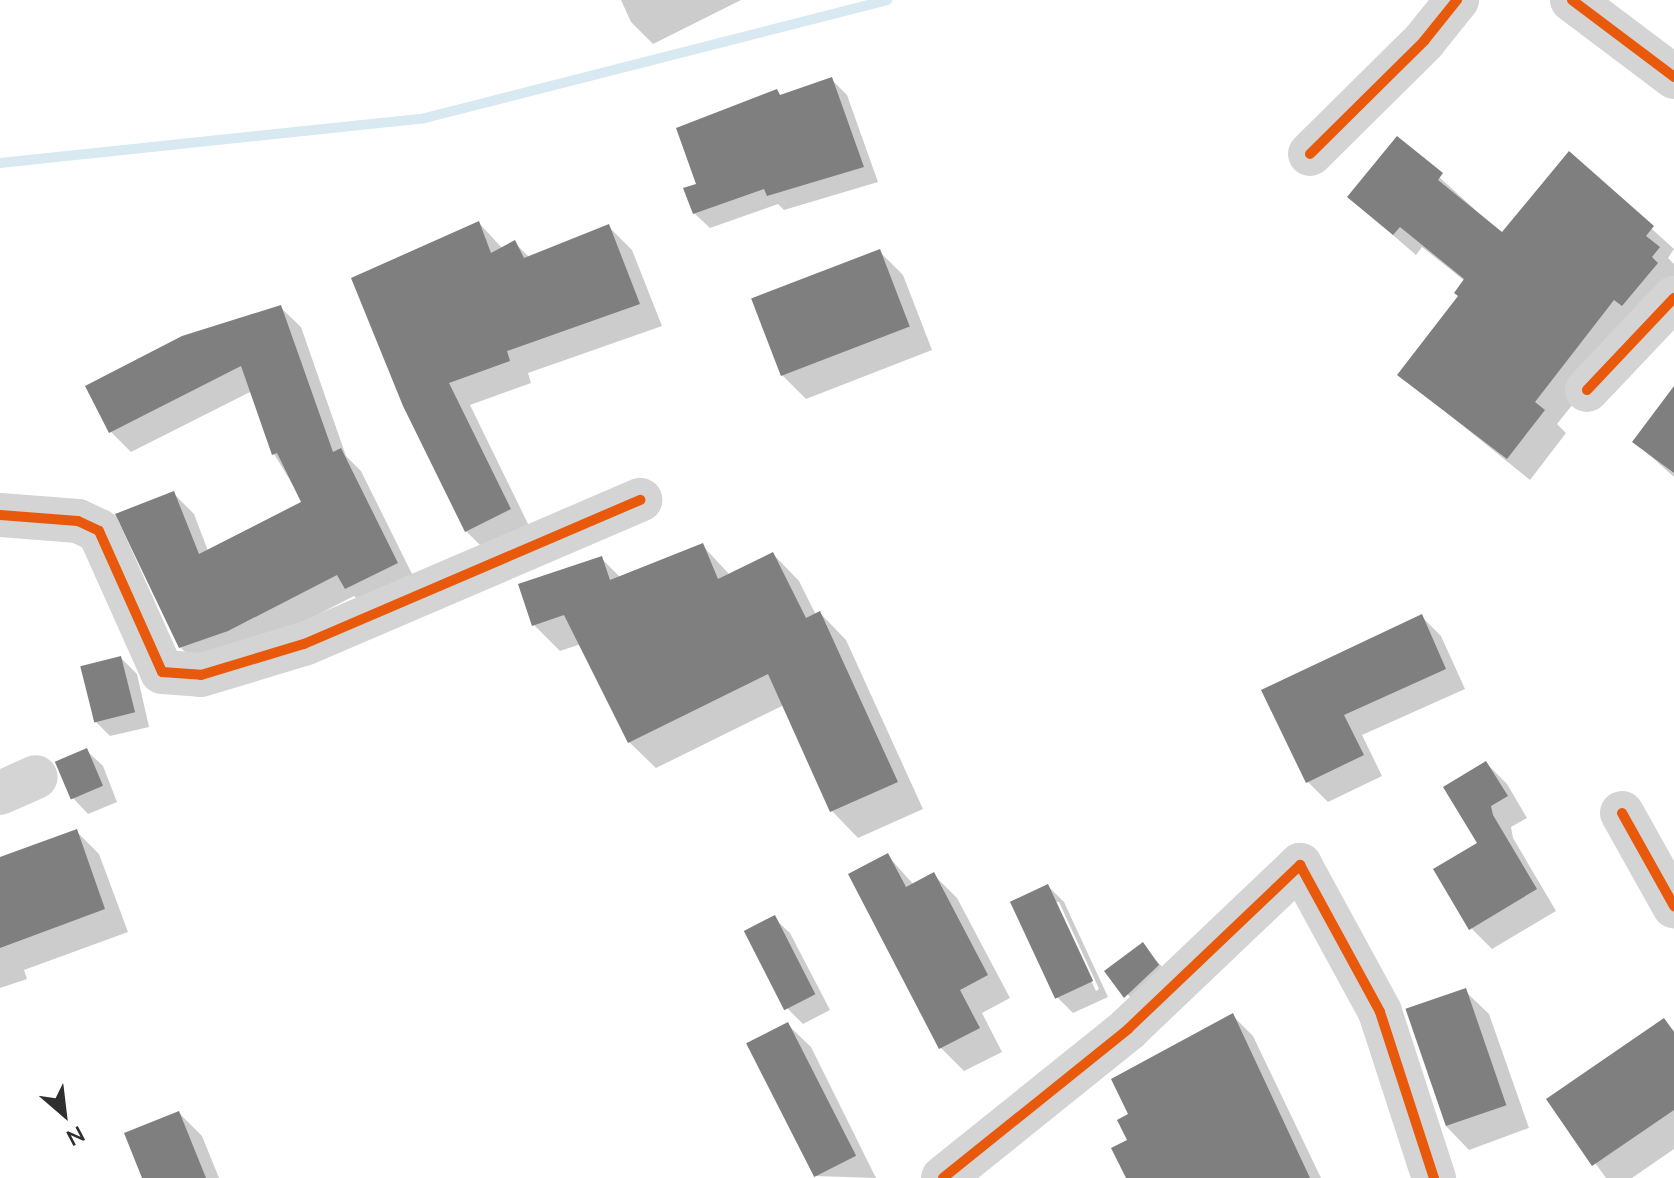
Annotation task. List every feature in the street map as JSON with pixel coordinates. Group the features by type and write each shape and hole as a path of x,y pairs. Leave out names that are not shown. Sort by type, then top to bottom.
{"street":[{"path":"1310,154 1415,52 1457,0"},
{"path":"1572,0 1674,77"},
{"path":"1587,390 1674,298"},
{"path":"0,515 78,521 99,531 162,672 201,675 304,644 640,500"},
{"path":"1622,813 1674,906"},
{"path":"943,1178 1128,1029 1300,865 1380,1012 1434,1178"}],"building":[{"path":"832,77 864,167 767,196 764,189 693,214 683,188 696,184 676,128 777,89 780,95"},
{"path":"1397,136 1443,173 1438,180 1502,232 1569,151 1654,226 1646,236 1660,247 1652,257 1658,263 1622,306 1614,300 1535,402 1545,410 1507,459 1397,375 1458,296 1454,293 1464,279 1400,227 1393,235 1347,197"},
{"path":"479,221 491,253 515,240 524,258 609,224 640,304 507,351 510,361 449,383 511,509 465,532 403,406 351,278"},
{"path":"880,249 910,326 781,376 751,298"},
{"path":"281,305 333,452 341,448 398,563 345,589 337,575 228,631 179,648 115,514 174,491 199,554 301,502 277,453 272,455 241,366 109,433 85,386 182,336"},
{"path":"1674,386 1674,473 1632,442"},
{"path":"703,543 718,579 773,552 806,618 820,611 898,782 830,812 768,674 628,743 564,615 532,626 518,584 602,556 610,580"},
{"path":"1422,614 1446,669 1344,715 1364,755 1306,783 1261,690"},
{"path":"121,656 135,712 94,722 80,666"},
{"path":"87,748 103,786 71,799 55,762"},
{"path":"1486,761 1508,796 1491,806 1493,815 1537,889 1469,930 1433,869 1477,843 1443,787"},
{"path":"77,829 105,909 0,948 0,857"},
{"path":"888,853 906,887 934,872 988,975 960,990 980,1028 939,1049 848,874"},
{"path":"1048,884 1093,981 1055,999 1010,902"},
{"path":"775,915 815,994 784,1010 744,931"},
{"path":"1143,942 1159,965 1124,998 1104,971"},
{"path":"1466,988 1506,1105 1446,1126 1405,1009"},
{"path":"1233,1013 1310,1178 1126,1178 1111,1148 1127,1140 1117,1120 1128,1114 1111,1079"},
{"path":"1664,1018 1674,1032 1674,1110 1592,1166 1546,1099"},
{"path":"788,1022 856,1156 814,1177 746,1043"},
{"path":"179,1111 206,1178 142,1178 124,1133"}],"waterway":[{"path":"0,163 425,118 887,0"}],"cycle path":[{"path":"1310,154 1424,41 1457,0"},
{"path":"1572,0 1674,77"},
{"path":"1587,390 1674,298"},
{"path":"0,515 78,521 99,531 162,672 201,675 304,644 640,500"},
{"path":"1622,813 1674,906"},
{"path":"943,1178 1128,1029 1300,865 1380,1012 1434,1178"}]}
